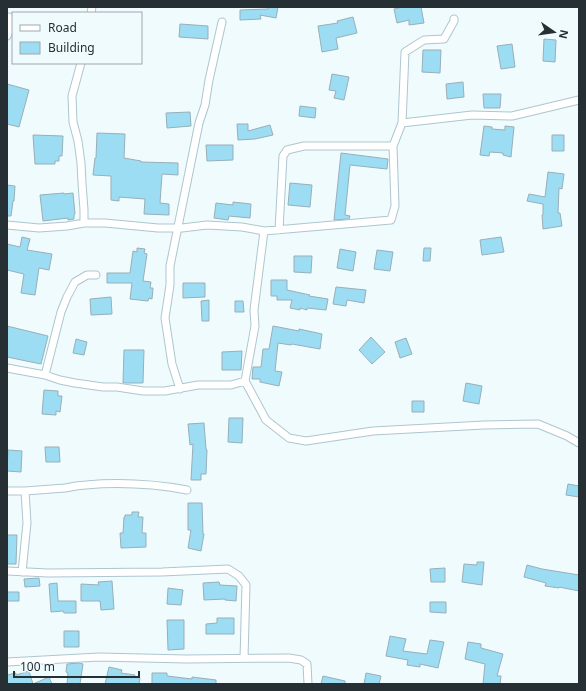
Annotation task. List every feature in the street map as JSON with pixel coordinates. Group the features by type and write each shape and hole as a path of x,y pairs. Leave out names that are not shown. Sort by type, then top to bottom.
{"street":[{"path":"7,36 9,31 9,17"},
{"path":"7,225 39,228 84,223 105,223 158,228 206,226 242,227 264,231 391,220 395,206 393,146 402,123 404,52 424,40 444,39 454,21 454,18"},
{"path":"180,389 172,364 166,332 165,318 170,285 170,266 199,123 205,105 222,22"},
{"path":"81,64 72,96 73,122 78,141 81,163 84,223"},
{"path":"402,123 472,115 512,116 579,100"},
{"path":"279,230 283,156 287,150 304,146 393,146"},
{"path":"264,231 254,310 255,326 245,381 266,420 289,438 306,441 374,431 484,425 538,424 567,436 579,443"},
{"path":"45,374 61,312 67,297 75,282 86,275 96,275"},
{"path":"7,368 45,374 60,380 75,383 143,391 165,391 198,385 231,385 245,381"},
{"path":"7,491 25,491 109,484 142,485 187,490"},
{"path":"22,572 27,523 25,491"},
{"path":"7,571 48,573 162,572 228,569 239,576 246,586 244,658"},
{"path":"7,662 99,657 186,660 289,658 301,660 307,664 308,684"}],"building":[{"path":"269,7 278,7 276,18 260,15 261,19 240,20 240,10 268,9"},
{"path":"403,7 421,7 424,23 409,25 409,20 397,23 394,9"},
{"path":"353,17 357,33 336,38 338,49 322,52 318,26 338,23 337,21"},
{"path":"180,24 208,26 208,39 179,37"},
{"path":"544,39 556,40 555,62 543,61"},
{"path":"512,44 515,67 501,69 497,46"},
{"path":"423,50 441,50 440,73 422,72"},
{"path":"332,74 349,77 344,100 334,98 336,91 329,90"},
{"path":"463,82 464,97 447,99 446,84"},
{"path":"7,84 29,90 19,127 7,124"},
{"path":"483,94 501,94 500,108 484,108"},
{"path":"300,106 316,108 315,118 299,116"},
{"path":"190,112 191,126 167,128 166,113"},
{"path":"237,124 248,124 248,131 270,125 273,135 255,139 238,140"},
{"path":"484,126 492,127 492,129 505,130 505,126 514,127 511,157 503,155 503,153 490,152 489,156 480,155"},
{"path":"97,133 125,134 124,158 141,162 178,163 178,175 162,174 160,203 169,204 169,215 144,214 145,199 119,197 119,201 111,200 111,176 93,175 96,158"},
{"path":"33,135 63,136 62,156 59,156 59,161 55,161 55,164 35,164"},
{"path":"552,135 564,135 564,151 552,151"},
{"path":"206,145 233,145 233,160 207,161"},
{"path":"341,153 388,159 387,169 350,165 345,215 350,216 349,219 334,220"},
{"path":"548,172 564,174 562,189 559,188 558,213 560,213 562,226 543,229 543,204 527,201 529,194 545,197"},
{"path":"290,183 312,185 310,207 288,205"},
{"path":"7,185 15,186 11,216 7,216"},
{"path":"73,193 74,219 68,220 68,218 43,221 40,195"},
{"path":"233,202 251,204 250,218 229,216 228,220 214,218 216,203 233,205"},
{"path":"22,237 30,239 27,250 52,254 49,270 39,268 35,295 21,293 24,274 7,270 7,244 20,247"},
{"path":"501,237 504,252 482,255 480,240"},
{"path":"137,248 145,249 144,253 147,254 143,281 151,282 150,288 153,288 152,299 149,298 148,301 130,299 132,283 107,283 107,273 130,273 133,251 137,252"},
{"path":"424,248 431,248 430,261 423,261"},
{"path":"340,249 356,252 353,271 337,268"},
{"path":"377,250 393,252 390,271 374,269"},
{"path":"294,256 312,256 311,273 294,272"},
{"path":"271,280 287,280 287,290 328,299 326,310 307,308 307,310 300,308 300,310 290,308 292,300 277,300 277,296 271,296"},
{"path":"183,283 205,283 205,297 183,298"},
{"path":"336,287 366,290 364,303 347,300 346,306 333,304"},
{"path":"111,297 112,314 91,315 90,299"},
{"path":"209,300 209,321 202,321 201,301"},
{"path":"235,301 243,301 244,312 235,312"},
{"path":"7,326 48,336 41,364 7,357"},
{"path":"273,326 299,331 299,329 322,334 320,349 278,343 275,371 282,372 279,386 260,382 260,379 252,379 253,367 261,367 263,349 269,349"},
{"path":"371,337 385,352 372,364 359,350"},
{"path":"406,338 412,354 400,358 395,342"},
{"path":"76,339 87,342 84,355 73,353"},
{"path":"124,350 144,350 143,383 123,383"},
{"path":"242,351 241,370 222,370 222,352"},
{"path":"466,383 482,386 479,404 463,401"},
{"path":"44,390 58,391 58,396 62,396 60,412 56,411 56,415 42,414"},
{"path":"412,401 424,401 424,412 412,412"},
{"path":"229,418 243,418 242,443 228,442"},
{"path":"204,423 207,450 206,474 201,474 201,480 191,480 193,444 190,445 188,424"},
{"path":"45,447 59,447 60,462 46,462"},
{"path":"8,450 22,451 21,472 7,471"},
{"path":"568,484 579,486 579,497 566,495"},
{"path":"188,503 202,503 204,534 201,551 188,548 191,530 188,530"},
{"path":"132,512 139,512 138,517 143,517 142,533 146,533 146,547 121,548 120,533 123,533 124,517 125,515 132,515"},
{"path":"7,535 17,535 16,564 7,564"},
{"path":"477,562 484,562 482,585 462,582 464,564 477,565"},
{"path":"527,565 579,575 579,591 545,586 546,583 524,577"},
{"path":"445,568 445,582 431,582 430,569"},
{"path":"39,578 40,586 25,587 24,579"},
{"path":"112,581 114,609 101,610 100,601 81,601 81,584 99,585 98,582"},
{"path":"219,582 220,585 237,586 236,601 225,599 204,600 203,583"},
{"path":"57,583 58,601 76,601 76,613 64,613 63,611 51,612 49,584"},
{"path":"168,588 183,590 181,605 167,604"},
{"path":"7,592 19,592 19,601 7,601"},
{"path":"430,602 446,602 446,613 430,612"},
{"path":"217,618 234,618 234,634 206,634 206,624 217,623"},
{"path":"167,620 184,620 184,649 168,650"},
{"path":"64,631 79,631 79,647 64,647"},
{"path":"390,636 406,639 403,651 427,654 430,640 444,642 438,668 420,664 420,667 407,665 408,660 386,656"},
{"path":"468,642 481,644 481,648 503,654 497,676 501,676 500,684 483,684 485,664 465,659"},
{"path":"67,664 83,664 80,684 67,684"},
{"path":"109,667 122,670 121,673 135,675 134,677 140,678 139,684 105,684"},
{"path":"29,671 33,684 7,684 7,675 16,673 16,675"},
{"path":"152,673 167,673 167,676 216,680 216,684 152,684"},
{"path":"366,673 381,676 379,684 364,684"},
{"path":"323,676 345,681 345,684 321,684"},
{"path":"49,677 52,684 33,684"}]}
